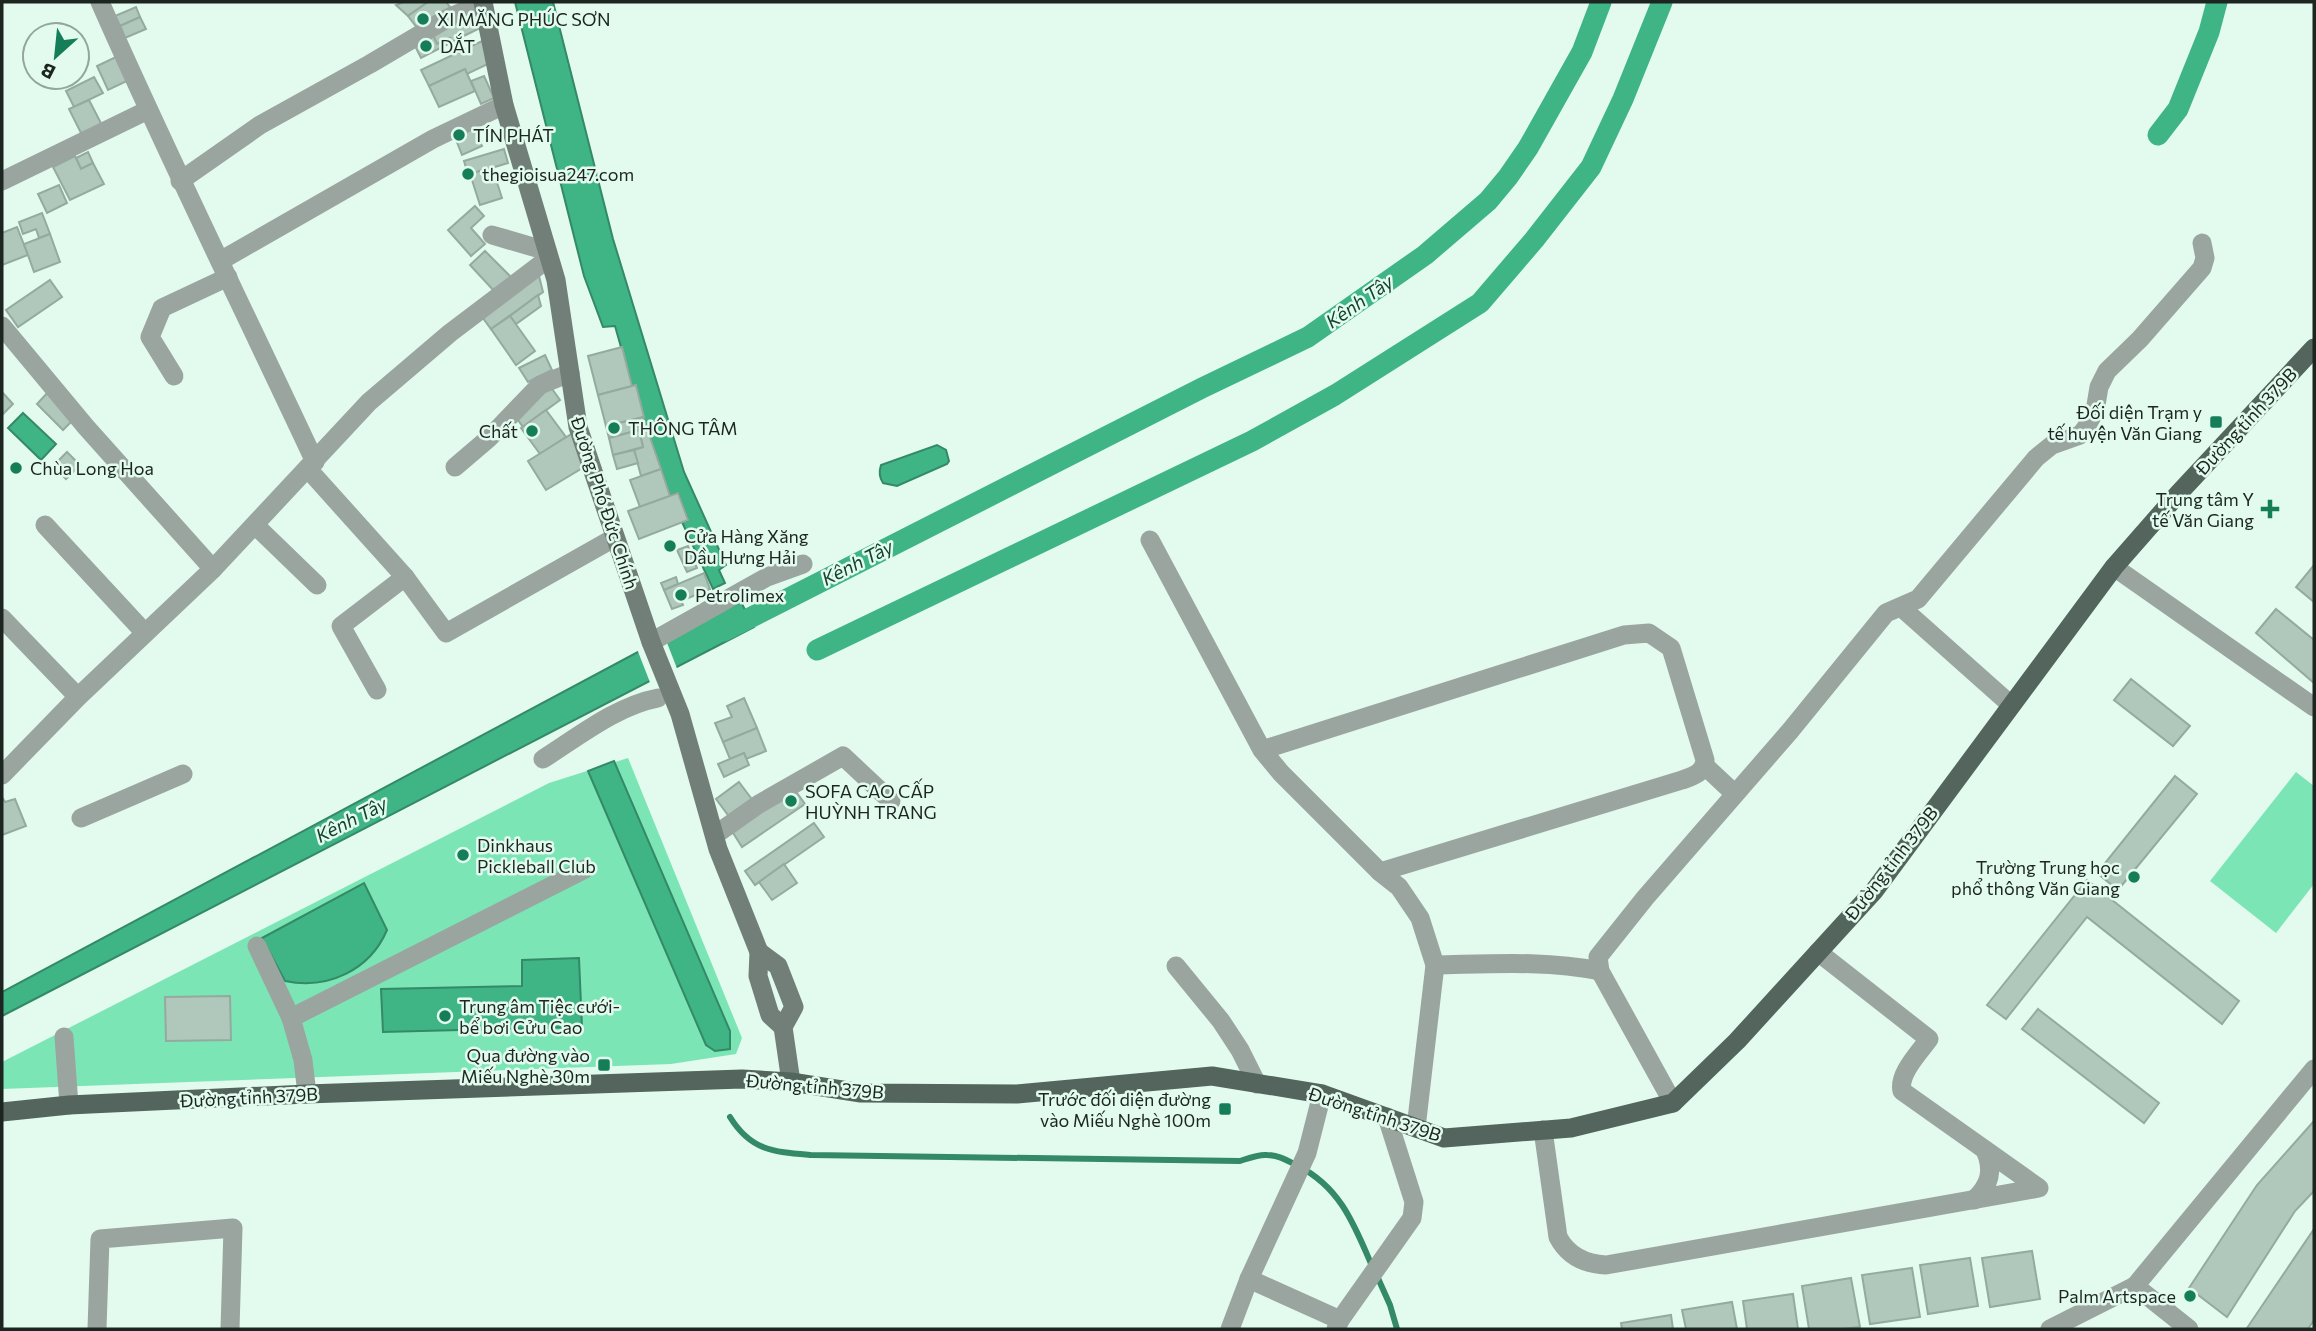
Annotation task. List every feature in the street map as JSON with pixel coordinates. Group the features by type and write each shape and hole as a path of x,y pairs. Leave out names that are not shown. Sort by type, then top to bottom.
{"main road":[{"name":"Đường Phó Đức Chính","path":"483,2 503,105 556,280 578,426 650,638 664,695 680,715 718,849 759,952 778,966 794,1007 783,1027 791,1082"},
{"name":"Đường tỉnh 379B","path":"2,1112 69,1105 307,1094 741,1079 791,1082 861,1093 1017,1094 1212,1076 1322,1094 1444,1138 1571,1128 1674,1103 1737,1041 1874,891 2114,567 2314,348"}],"street":[{"path":"100,2 180,181 224,269 311,465 405,578 446,633 614,538"},
{"path":"180,181 261,125 448,18 483,2"},
{"path":"174,376 150,337 162,308 433,139 503,105"},
{"path":"2,181 148,110"},
{"path":"492,235 548,255"},
{"path":"1674,1103 1600,971 1598,957 1644,898 1790,731 1885,614 1918,599 2036,458 2052,445 2080,435 2095,411 2099,387 2107,371 2140,339 2202,268 2205,258 2202,243"},
{"path":"4,768 213,569 369,402 548,255"},
{"path":"5,339 213,569"},
{"path":"455,467 489,438 540,384 570,373"},
{"path":"45,525 145,633"},
{"path":"255,525 317,586"},
{"path":"1150,540 1262,750 1281,773 1380,872 1399,887 1420,918 1435,965 1416,1128"},
{"path":"650,638 767,577 803,564"},
{"path":"2114,567 2314,707"},
{"path":"377,690 341,626 405,578"},
{"path":"1902,608 2011,705"},
{"path":"2,618 78,697"},
{"path":"1262,750 1625,635 1648,633 1671,648 1705,760 1704,766 1697,774 1380,872"},
{"path":"542,759 611,716 664,695"},
{"path":"715,835 759,804 843,755 891,802"},
{"path":"1704,766 1735,794"},
{"path":"80,818 183,774"},
{"path":"291,1018 585,869"},
{"path":"257,946 291,1018 303,1060 307,1094"},
{"path":"1543,1130 1558,1237 1563,1248 1592,1264 1606,1265 2039,1188 1902,1091 1900,1084 1903,1076 1929,1039 1818,952"},
{"path":"1435,965 1525,963 1577,966 1600,971"},
{"path":"1176,966 1221,1021 1257,1083"},
{"path":"64,1037 69,1105"},
{"path":"2050,1329 2135,1286 2314,1069"},
{"path":"1230,1329 1249,1279 1307,1153 1322,1094"},
{"path":"1249,1279 1341,1319 1412,1218 1414,1202 1387,1118"},
{"path":"1974,1200 1983,1191 1990,1175 1991,1164 1985,1150"},
{"path":"97,1329 100,1239 233,1228 230,1329"},
{"path":"2135,1286 2189,1329"}],"shaded area":[{"path":"628,758 742,1038 736,1054 671,1064 2,1089 2,1062 549,783"},
{"path":"2296,772 2314,786 2314,884 2276,933 2210,881"}],"water":[{"path":"515,2 553,2 613,239 684,472 726,565 719,570 725,583 713,589 682,522 688,520 678,493 670,496 643,417 636,386 632,386 615,326 603,327 584,276"},
{"path":"23,413 56,444 41,460 8,428"},
{"path":"937,445 946,450 949,461 947,464 897,486 883,483 881,465"},
{"path":"741,602 754,627 2,1016 2,992 666,637"},
{"path":"614,761 730,1031 730,1049 715,1051 706,1045 588,771"},
{"path":"364,883 387,930 380,944 359,966 346,974 317,982 285,981 262,938"},
{"path":"579,958 582,1027 383,1032 381,989 522,986 522,960"}],"pier":[{"path":"664,635 678,671 651,685 637,649"}],"building":[{"path":"404,2 428,2 408,16 396,5"},
{"path":"428,2 446,2 450,7 421,33 408,16"},
{"path":"136,7 140,17 120,26 115,16"},
{"path":"472,14 480,28 452,42 450,38 437,44 432,33"},
{"path":"140,17 146,29 125,38 120,26"},
{"path":"432,33 437,44 450,38 452,42 421,58 413,42"},
{"path":"482,41 492,62 467,74 465,69 429,86 421,70"},
{"path":"120,55 131,79 108,90 97,66"},
{"path":"465,69 475,91 439,107 429,86"},
{"path":"484,76 494,98 481,104 471,81"},
{"path":"94,77 103,93 74,107 66,91 91,91 91,78"},
{"path":"89,100 104,129 84,139 69,109"},
{"path":"472,124 482,146 462,155 453,132"},
{"path":"504,149 508,163 468,175 464,161"},
{"path":"88,152 93,163 81,169 76,158"},
{"path":"75,156 81,169 93,163 104,184 70,200 53,167"},
{"path":"492,167 502,198 480,205 470,174"},
{"path":"59,185 67,203 47,213 38,194"},
{"path":"475,206 484,216 471,228 485,244 471,256 448,230"},
{"path":"42,213 50,234 39,238 36,229 23,234 19,222"},
{"path":"17,227 28,255 2,265 2,233"},
{"path":"50,234 60,262 34,272 24,244"},
{"path":"485,251 512,278 496,293 470,265"},
{"path":"538,272 543,292 491,329 480,314"},
{"path":"50,280 62,297 18,327 6,310"},
{"path":"538,295 541,306 516,324 510,316"},
{"path":"510,316 535,351 516,365 491,329"},
{"path":"622,347 632,386 598,395 588,356"},
{"path":"545,355 552,370 528,382 519,368"},
{"path":"636,385 644,417 606,426 598,395"},
{"path":"550,386 560,400 523,427 513,413"},
{"path":"50,390 77,416 63,430 37,404"},
{"path":"2,392 13,404 2,415"},
{"path":"546,410 566,437 540,454 521,428"},
{"path":"643,417 661,469 641,476 634,450 643,447 636,419"},
{"path":"636,419 639,430 609,438 606,426"},
{"path":"639,430 643,447 613,455 609,438"},
{"path":"573,433 584,467 546,490 528,461"},
{"path":"634,450 638,463 617,469 613,455"},
{"path":"67,452 80,465 66,479 53,466"},
{"path":"661,469 670,496 640,507 630,480"},
{"path":"678,493 688,520 639,539 628,511"},
{"name":"Petrolimex","path":"688,546 697,568 687,572 677,550"},
{"path":"2314,565 2314,602 2296,587"},
{"name":"Petrolimex","path":"704,573 710,589 681,601 683,605 672,609 664,590"},
{"path":"676,577 678,584 664,590 661,583"},
{"path":"2276,609 2314,640 2314,683 2256,633"},
{"path":"2131,679 2190,726 2173,746 2114,700"},
{"path":"744,698 757,728 723,742 715,723 732,717 727,706"},
{"path":"757,728 766,751 746,759 744,753 730,759 723,742"},
{"path":"744,753 749,765 724,777 718,764"},
{"path":"2175,776 2197,794 2118,890 2097,873"},
{"path":"739,782 754,802 731,819 716,799"},
{"path":"792,786 805,804 742,847 730,828"},
{"path":"2,797 5,802 15,799 26,826 2,835"},
{"path":"814,823 824,837 755,885 745,871"},
{"path":"784,864 797,883 772,900 759,882"},
{"path":"2087,880 2239,1001 2222,1024 2087,917 2006,1019 1987,1005"},
{"path":"230,996 231,1040 166,1041 165,997"},
{"path":"2038,1009 2159,1103 2144,1123 2022,1029"},
{"path":"2314,1121 2314,1191 2295,1211 2227,1317 2189,1288 2257,1185"},
{"path":"2314,1229 2314,1320 2308,1329 2247,1328"},
{"path":"2032,1251 2040,1299 1990,1307 1982,1258"},
{"path":"1970,1258 1978,1306 1928,1314 1920,1265"},
{"path":"1912,1268 1920,1317 1870,1324 1862,1275"},
{"path":"1851,1278 1860,1327 1809,1329 1802,1286"},
{"path":"1793,1294 1798,1329 1747,1329 1743,1301"},
{"path":"1732,1302 1737,1329 1686,1329 1682,1310"},
{"path":"1671,1315 1673,1329 1622,1329 1621,1323"}],"waterway":[{"name":"Kênh Tây","path":"724,631 1202,388 1308,337 1425,255 1488,201 1508,177 1528,148 1582,52 1601,2"},
{"path":"817,650 1252,441 1335,395 1480,303 1591,167 1623,99 1662,2"},
{"path":"2158,135 2178,109 2209,32 2217,2"},
{"path":"730,1117 746,1137 764,1148 811,1155 1240,1161 1261,1155 1275,1156 1312,1175 1335,1196 1352,1221 1372,1266"},
{"path":"1377,1276 1397,1329"}],"place":[{"name":"XI MĂNG PHÚC SƠN","path":"423,19"},
{"name":"DẮT","path":"426,46"},
{"name":"TÍN PHÁT","path":"459,135"},
{"name":"thegioisua247.com","path":"468,174"},
{"name":"Đối diện Trạm y tế huyện Văn Giang","path":"2216,422"},
{"name":"THÔNG TÂM","path":"614,428"},
{"name":"Chất","path":"532,431"},
{"name":"Chùa Long Hoa","path":"16,468"},
{"name":"Trung tâm Y tế Văn Giang","path":"2270,509"},
{"name":"Cửa Hàng Xăng Dầu Hưng Hải","path":"670,546"},
{"name":"Petrolimex","path":"681,595"},
{"name":"SOFA CAO CẤP HUỲNH TRANG","path":"791,801"},
{"name":"Dinkhaus Pickleball Club","path":"463,855"},
{"name":"Trường Trung học phổ thông Văn Giang","path":"2134,877"},
{"name":"Trung âm Tiệc cưới- bể bơi Cửu Cao","path":"445,1016"},
{"name":"Qua đường vào Miếu Nghè 30m","path":"604,1065"},
{"name":"Trước đối diện đường vào Miếu Nghè 100m","path":"1225,1109"},
{"name":"Palm Artspace","path":"2190,1296"}]}
